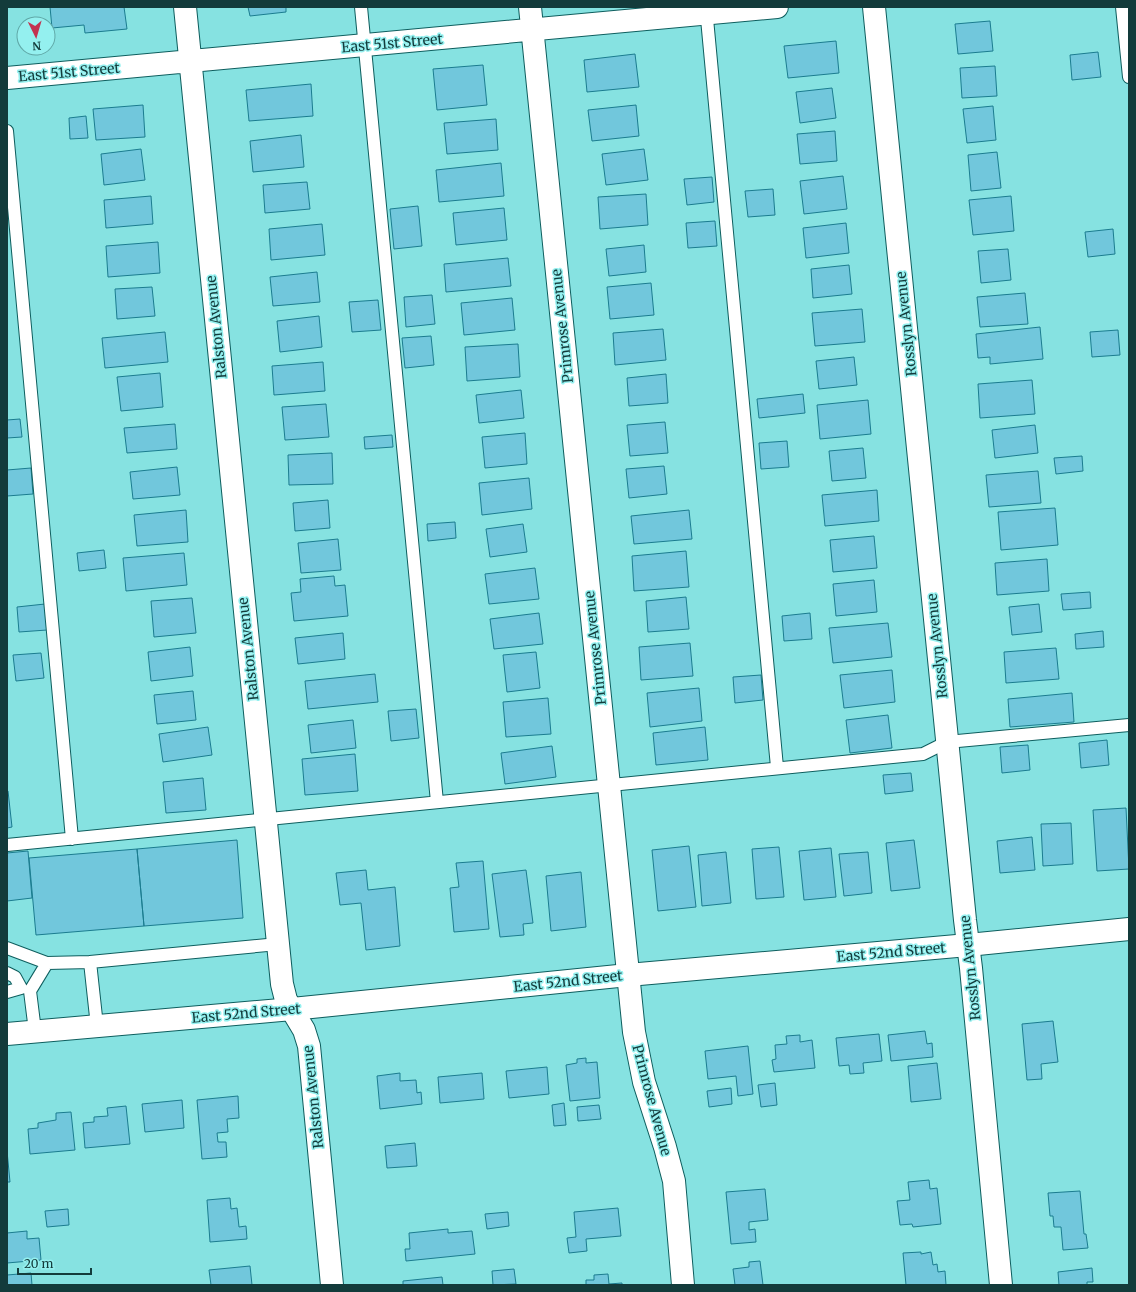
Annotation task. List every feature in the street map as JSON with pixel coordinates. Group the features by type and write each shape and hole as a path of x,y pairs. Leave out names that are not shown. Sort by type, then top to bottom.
{"street":[{"name":"Ralston Avenue","path":"185,7 278,944 286,1000 304,1030 309,1046 332,1285"},
{"name":"Primrose Avenue","path":"530,7 634,1032 640,1066 665,1147 675,1190 683,1285"},
{"name":"East 51st Street","path":"7,78 532,30 706,10 777,7"},
{"name":"Rosslyn Avenue","path":"874,7 1001,1285"},
{"name":"East 52nd Street","path":"7,1034 292,1009 628,974 968,945 1129,929"}],"lane":[{"path":"361,7 437,802"},
{"path":"1122,7 1129,77"},
{"path":"706,10 777,767"},
{"path":"7,131 72,839"},
{"path":"7,845 265,820 608,783 923,754 947,742 1129,725"},
{"path":"7,948 47,963 90,962 278,944"},
{"path":"90,962 97,1026"},
{"path":"7,992 26,990 47,963"},
{"path":"7,973 15,977 26,990 35,1031"}],"building":[{"path":"50,7 124,7 127,29 85,33 84,25 56,28 56,16 51,16"},
{"path":"248,7 286,7 286,12 250,16"},
{"path":"990,21 993,51 958,54 955,24"},
{"path":"836,41 839,73 788,78 784,46"},
{"path":"1098,52 1101,77 1072,80 1070,55"},
{"path":"635,54 639,87 587,92 584,60"},
{"path":"483,65 487,105 437,110 433,69"},
{"path":"995,66 997,96 962,98 960,68"},
{"path":"311,84 313,116 249,121 246,90"},
{"path":"832,88 836,118 800,123 796,92"},
{"path":"143,105 145,137 96,140 93,109"},
{"path":"636,105 639,136 592,141 588,110"},
{"path":"993,106 996,140 967,143 963,109"},
{"path":"86,116 88,138 70,139 69,118"},
{"path":"496,119 498,150 447,154 444,123"},
{"path":"835,131 837,161 800,164 797,134"},
{"path":"301,135 304,167 253,172 250,141"},
{"path":"141,149 145,180 104,185 101,154"},
{"path":"644,149 648,180 606,185 602,154"},
{"path":"997,152 1001,188 971,191 968,155"},
{"path":"501,163 504,196 439,202 436,170"},
{"path":"843,176 847,209 804,214 800,181"},
{"path":"712,177 714,202 687,205 684,179"},
{"path":"307,182 310,209 265,213 263,185"},
{"path":"773,189 775,215 748,217 745,191"},
{"path":"646,194 648,225 600,229 598,197"},
{"path":"151,196 153,224 106,228 104,200"},
{"path":"1011,196 1014,231 973,235 969,200"},
{"path":"418,206 422,246 394,249 390,209"},
{"path":"504,208 507,240 456,245 453,213"},
{"path":"715,221 717,246 688,248 686,223"},
{"path":"846,223 849,253 806,258 803,228"},
{"path":"322,224 325,255 271,260 269,229"},
{"path":"1113,229 1115,254 1088,257 1085,232"},
{"path":"158,242 160,273 108,277 106,246"},
{"path":"644,245 646,272 609,276 606,249"},
{"path":"1008,249 1011,280 981,283 978,251"},
{"path":"508,258 511,286 446,292 444,264"},
{"path":"849,265 852,294 813,298 811,269"},
{"path":"317,272 320,302 273,306 270,277"},
{"path":"651,283 654,315 610,319 607,287"},
{"path":"152,287 155,316 117,319 115,289"},
{"path":"1025,293 1028,324 980,327 977,297"},
{"path":"432,295 435,324 406,327 404,297"},
{"path":"512,298 515,330 464,335 461,303"},
{"path":"378,300 381,330 352,332 349,302"},
{"path":"862,309 865,342 815,346 812,313"},
{"path":"319,316 322,347 280,352 277,321"},
{"path":"1040,327 1043,359 990,364 990,357 978,358 976,334"},
{"path":"663,329 666,360 615,365 613,333"},
{"path":"1118,330 1120,355 1092,357 1090,332"},
{"path":"165,332 168,362 105,368 102,338"},
{"path":"431,336 434,365 405,368 402,338"},
{"path":"518,344 520,377 467,381 465,347"},
{"path":"854,357 857,385 819,389 816,361"},
{"path":"323,362 325,391 274,395 272,366"},
{"path":"160,373 163,407 121,411 117,377"},
{"path":"666,374 668,403 629,406 627,378"},
{"path":"1032,380 1035,414 980,418 978,384"},
{"path":"521,390 524,418 479,423 476,395"},
{"path":"803,394 805,413 759,418 757,399"},
{"path":"868,400 871,434 820,439 817,405"},
{"path":"326,404 329,437 285,440 282,407"},
{"path":"20,419 22,437 7,438 7,420"},
{"path":"665,422 668,453 630,456 627,425"},
{"path":"175,424 177,449 127,453 124,428"},
{"path":"1035,425 1038,453 995,458 992,430"},
{"path":"525,433 527,464 485,468 482,437"},
{"path":"392,435 393,447 365,449 364,437"},
{"path":"787,441 789,467 761,469 759,443"},
{"path":"863,448 866,478 832,481 829,451"},
{"path":"332,453 333,484 289,485 288,455"},
{"path":"1082,456 1083,471 1056,474 1054,458"},
{"path":"664,466 667,494 629,498 626,469"},
{"path":"177,467 180,495 133,499 130,472"},
{"path":"31,468 33,494 7,496 7,470"},
{"path":"1038,471 1041,503 989,507 986,475"},
{"path":"529,478 532,509 482,515 479,483"},
{"path":"877,490 879,521 825,526 822,495"},
{"path":"328,500 330,528 295,531 293,503"},
{"path":"1055,508 1058,545 1001,550 998,512"},
{"path":"186,510 188,542 137,546 134,515"},
{"path":"689,510 692,539 634,544 631,516"},
{"path":"455,522 456,538 428,541 427,524"},
{"path":"523,524 527,552 490,557 486,529"},
{"path":"874,536 877,568 833,572 830,540"},
{"path":"338,539 341,570 301,573 298,543"},
{"path":"104,550 106,568 79,571 77,553"},
{"path":"686,551 689,587 634,591 632,556"},
{"path":"184,553 187,585 126,591 123,558"},
{"path":"1047,559 1049,591 997,595 995,563"},
{"path":"535,568 539,599 489,604 485,574"},
{"path":"334,576 335,586 345,585 348,616 294,621 291,593 301,592 300,579"},
{"path":"874,580 877,612 836,616 833,584"},
{"path":"1090,592 1091,608 1063,610 1061,594"},
{"path":"686,597 689,629 648,632 646,601"},
{"path":"192,598 196,633 154,637 151,601"},
{"path":"45,604 47,630 19,632 17,607"},
{"path":"1039,604 1042,632 1012,635 1009,607"},
{"path":"539,613 543,644 494,649 490,619"},
{"path":"810,613 812,639 784,641 782,616"},
{"path":"888,623 892,657 833,663 829,628"},
{"path":"1103,631 1104,647 1076,649 1075,634"},
{"path":"343,633 345,659 298,664 295,638"},
{"path":"690,643 693,676 641,680 639,647"},
{"path":"190,647 193,676 151,681 148,652"},
{"path":"1056,648 1059,679 1006,683 1004,652"},
{"path":"536,652 540,688 507,692 503,655"},
{"path":"41,653 44,678 16,681 13,655"},
{"path":"892,670 895,702 844,708 840,675"},
{"path":"375,674 378,702 308,709 305,681"},
{"path":"761,675 763,700 735,703 733,677"},
{"path":"699,688 702,721 650,727 647,693"},
{"path":"193,691 196,720 157,724 154,695"},
{"path":"1072,693 1074,722 1010,727 1008,699"},
{"path":"548,698 551,734 506,737 503,702"},
{"path":"416,709 419,738 391,741 388,711"},
{"path":"888,715 892,748 850,753 846,720"},
{"path":"353,720 356,748 311,753 308,725"},
{"path":"208,727 212,755 163,762 159,734"},
{"path":"705,727 708,760 656,765 653,733"},
{"path":"1107,740 1109,765 1081,768 1079,743"},
{"path":"1028,745 1030,770 1002,773 1000,747"},
{"path":"552,746 556,777 505,784 501,753"},
{"path":"355,754 358,791 305,795 302,759"},
{"path":"911,773 913,791 885,794 883,775"},
{"path":"203,778 206,810 166,813 163,782"},
{"path":"8,791 12,827 7,828 7,792"},
{"path":"1126,808 1129,869 1097,871 1093,810"},
{"path":"1071,823 1073,864 1043,866 1041,824"},
{"path":"1032,837 1035,870 1000,873 997,841"},
{"path":"237,840 243,918 144,926 137,849"},
{"path":"914,840 920,888 891,891 886,843"},
{"path":"689,846 696,907 658,911 652,850"},
{"path":"779,847 784,897 756,899 752,849"},
{"path":"831,848 836,897 804,900 799,851"},
{"path":"137,849 144,926 36,935 29,858"},
{"path":"28,851 32,898 7,901 7,853"},
{"path":"726,852 731,903 702,906 698,855"},
{"path":"868,852 872,893 844,896 839,854"},
{"path":"483,861 489,929 454,932 450,888 459,887 456,863"},
{"path":"366,870 368,890 395,887 400,946 366,950 361,903 340,905 336,873"},
{"path":"526,870 533,923 523,924 524,935 500,937 492,874"},
{"path":"581,872 586,927 551,931 546,876"},
{"path":"1053,1021 1058,1062 1041,1064 1042,1079 1027,1080 1022,1024"},
{"path":"925,1031 927,1044 932,1043 933,1057 891,1061 888,1035"},
{"path":"879,1034 882,1061 863,1063 864,1073 850,1074 849,1065 839,1066 836,1038"},
{"path":"800,1035 800,1042 812,1040 815,1068 774,1072 772,1060 776,1059 775,1045 787,1044 786,1036"},
{"path":"748,1046 753,1094 738,1096 736,1076 708,1079 705,1051"},
{"path":"586,1058 586,1063 597,1062 600,1098 570,1101 566,1065 577,1063 577,1059"},
{"path":"937,1063 941,1099 911,1102 908,1066"},
{"path":"547,1067 549,1094 509,1098 506,1071"},
{"path":"400,1073 400,1081 416,1080 417,1093 421,1092 422,1104 380,1109 377,1076"},
{"path":"482,1073 484,1099 440,1103 438,1077"},
{"path":"775,1083 777,1105 761,1107 758,1085"},
{"path":"731,1088 732,1104 709,1107 707,1091"},
{"path":"238,1096 239,1118 227,1119 228,1132 217,1133 218,1142 226,1142 227,1157 202,1159 197,1100"},
{"path":"182,1100 184,1128 145,1132 142,1104"},
{"path":"564,1103 566,1125 554,1126 552,1105"},
{"path":"599,1105 601,1119 578,1121 577,1107"},
{"path":"126,1106 130,1144 85,1148 83,1123 94,1122 94,1117 108,1116 107,1108"},
{"path":"71,1112 75,1150 30,1154 28,1129 38,1128 38,1123 56,1120 56,1113"},
{"path":"415,1143 417,1166 387,1168 385,1146"},
{"path":"7,1151 10,1182 7,1182"},
{"path":"929,1180 930,1189 937,1188 941,1224 913,1227 912,1224 900,1225 897,1201 910,1200 908,1182"},
{"path":"765,1189 768,1220 749,1222 749,1230 755,1229 756,1242 731,1244 726,1192"},
{"path":"1080,1191 1084,1234 1086,1234 1088,1248 1063,1250 1061,1227 1054,1227 1053,1216 1050,1216 1048,1193"},
{"path":"230,1198 231,1209 237,1208 239,1227 246,1226 247,1239 210,1242 207,1200"},
{"path":"618,1208 621,1236 586,1239 587,1251 569,1253 567,1238 576,1237 574,1212"},
{"path":"68,1209 69,1225 47,1227 45,1211"},
{"path":"508,1212 509,1226 487,1229 485,1214"},
{"path":"448,1229 448,1233 472,1231 475,1254 406,1261 405,1249 410,1249 409,1233"},
{"path":"27,1231 27,1239 39,1238 41,1260 7,1263 7,1233"},
{"path":"921,1252 921,1254 931,1252 933,1265 937,1264 938,1272 945,1271 946,1285 906,1285 903,1253"},
{"path":"760,1261 763,1285 735,1285 733,1269 749,1267 749,1262"},
{"path":"250,1266 252,1285 211,1285 209,1270"},
{"path":"1092,1268 1093,1282 1087,1282 1087,1285 1059,1285 1058,1272"},
{"path":"514,1269 516,1284 493,1285 492,1271"},
{"path":"31,1273 32,1285 7,1285 7,1275"},
{"path":"608,1274 609,1284 622,1283 622,1285 586,1285 586,1280 594,1280 594,1275"},
{"path":"442,1277 443,1285 403,1285 403,1281"}]}
